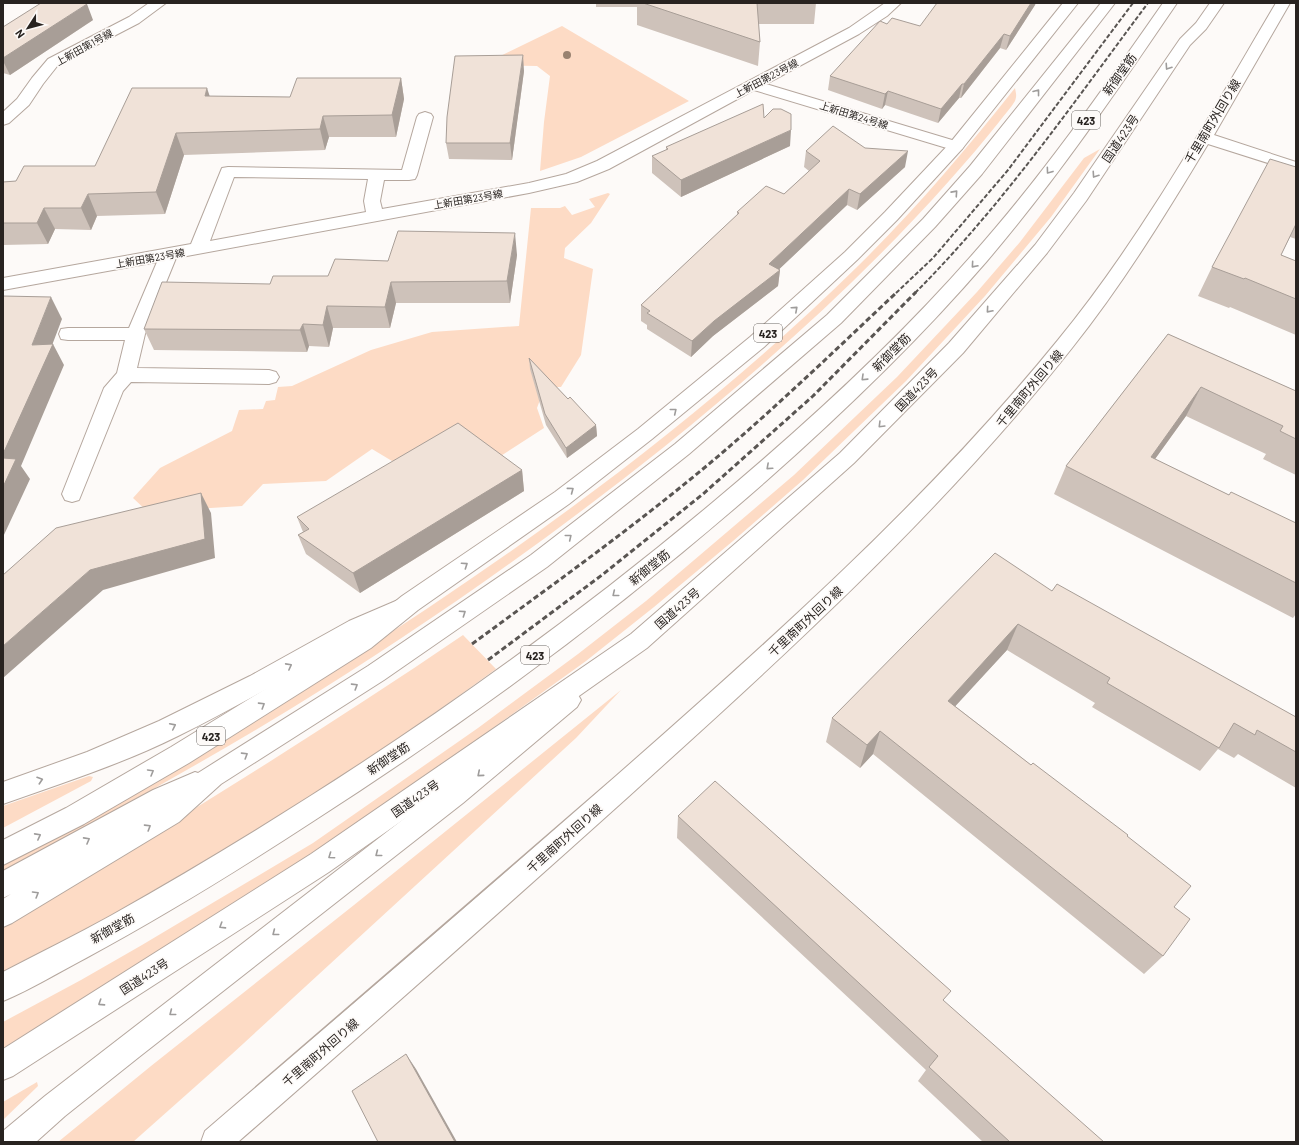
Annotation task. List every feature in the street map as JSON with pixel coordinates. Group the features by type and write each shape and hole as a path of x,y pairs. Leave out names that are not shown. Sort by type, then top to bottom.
{"main road":[{"name":"上新田第1号線","path":"3,120 23,102 37,81 54,62 134,20 158,3"},
{"name":"上新田第23号線","path":"3,284 529,188 581,174 607,163 868,23 894,3"},
{"name":"423","path":"3,854 75,816 180,755 363,641 410,603 562,498 645,434 757,342 851,256 891,216 956,146 1071,3"},
{"name":"423","path":"3,914 170,814 212,776 376,673 539,561 682,449 834,319 929,223 971,176 1108,3"},
{"name":"新御堂筋","path":"3,987 131,918 250,848 390,757 514,670 602,604 750,484 825,416 894,349 951,290 1000,235 1040,184 1170,3"},
{"path":"1185,42 1202,3"},
{"name":"国道423号","path":"3,1066 320,863 639,641 847,458 956,348 1041,248 1080,197 1185,42 1201,26 1216,3"},
{"name":"千里南町外回り線","path":"216,1142 453,936 712,706 836,592 894,536 988,436 1068,341 1134,250 1204,137 1283,3"},
{"name":"上新田第24号線","path":"753,85 956,146"},
{"path":"198,249 228,172 409,174 425,118"},
{"path":"1204,137 1296,167"},
{"path":"375,216 372,201 377,174"},
{"path":"72,494 114,388 126,375 136,334 169,254"},
{"path":"68,334 136,334"},
{"path":"126,375 269,377"},
{"path":"3,793 93,761 168,729 258,683 357,628 410,603"},
{"path":"14,1142 54,1106 128,1047 454,795 639,641"},
{"path":"3,885 162,798 212,776"}],"shaded area":[{"path":"562,26 689,101 581,157 540,171 550,76 537,66 482,65"},
{"path":"1015,88 1015,101 974,152 916,217 847,287 739,385 619,482 482,583 340,678 256,730 112,812 3,871 3,865 342,664 477,574 610,479 737,377 798,323 857,267 939,180"},
{"path":"1100,149 1051,217 985,296 906,381 803,480 654,607 586,661 321,852 3,1052 3,1022 142,945 313,843 478,728 578,654 646,601 794,475 897,377 977,292 1020,242 1084,158"},
{"path":"608,193 610,194 591,223 565,248 564,258 593,269 581,355 561,387 555,387 541,397 537,408 544,428 493,461 402,467 372,449 326,481 263,484 242,506 148,512 133,498 160,468 232,431 239,410 263,409 266,401 275,400 278,387 292,386 371,350 432,332 519,326 531,208 560,208 565,206 572,215 595,207 589,199"},
{"path":"463,635 496,669 411,730 237,845 147,898 3,975 3,925 120,855 235,783 407,673"},
{"path":"621,690 576,738 232,1054 133,1142 58,1142 151,1066"},
{"path":"89,776 93,777 91,781 3,828 3,806"},
{"path":"37,1082 38,1086 3,1120 3,1102"}],"building":[{"path":"41,3 87,4 3,58 3,27"},
{"path":"643,3 757,3 760,42"},
{"path":"937,3 1031,3 1010,36 1004,34 964,84 962,84 941,109 888,91 885,94 830,76 880,21 887,24 892,18 920,26"},
{"path":"523,55 510,143 446,143 447,117 455,56"},
{"path":"297,78 401,78 392,115 323,116 320,129 176,133 156,192 88,194 81,208 44,208 37,223 3,223 3,182 16,181 24,166 95,166 132,88 207,88 205,96 290,97"},
{"path":"763,104 764,118 773,109 781,109 791,114 791,130 681,180 652,156 668,149 666,147"},
{"path":"833,126 865,148 908,151 860,194 849,189 769,264 780,270 714,321 692,341 647,313 650,311 641,305 766,186 784,194 820,161 806,151"},
{"path":"1270,159 1296,167 1296,224 1281,255 1296,261 1296,299 1245,278 1244,279 1212,267"},
{"path":"398,231 515,233 507,281 391,282 385,307 327,306 323,325 303,324 300,330 144,329 162,282 270,284 273,276 328,276 335,259 388,261"},
{"path":"3,296 51,297 32,345 53,344 3,454"},
{"path":"1168,334 1296,391 1296,439 1280,431 1283,426 1201,387 1151,457 1229,495 1231,492 1296,523 1296,583 1066,466"},
{"path":"529,358 568,399 570,397 596,425 566,448 545,414"},
{"path":"458,423 522,470 353,573 298,535 309,529 297,517"},
{"path":"3,458 16,459 3,487"},
{"path":"201,493 205,539 90,570 3,646 3,575 56,528"},
{"path":"995,553 1052,591 1057,584 1296,717 1296,752 1257,730 1255,735 1234,723 1219,748 1107,683 1110,678 1018,624 948,701 1031,765 1033,763 1128,835 1127,836 1191,886 1174,907 1190,919 1163,956 880,731 867,745 832,718"},
{"path":"715,781 951,991 943,1000 1104,1142 1010,1142 929,1067 938,1056 678,816"},
{"path":"406,1054 455,1142 378,1142 352,1091"}],"railway":[{"path":"896,293 933,258 1008,170 1133,3"},
{"path":"915,293 1008,189 1148,3"},
{"path":"472,644 661,503 714,460 794,389 897,292"},
{"path":"488,660 602,575 703,494 813,396 916,292"}]}
